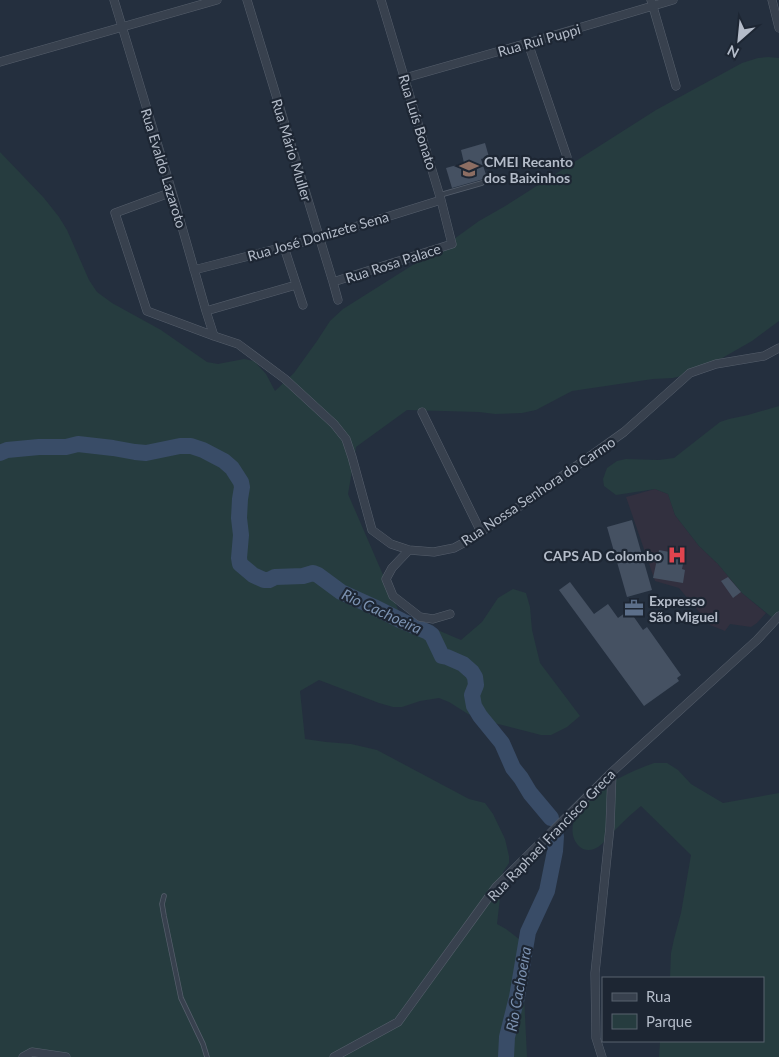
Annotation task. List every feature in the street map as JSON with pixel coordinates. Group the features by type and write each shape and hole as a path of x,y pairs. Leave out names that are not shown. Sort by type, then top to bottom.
{"street":[{"name":"Rua Evaldo Lazaroto","path":"114,0 214,336"},
{"path":"0,62 217,0"},
{"name":"Rua Mário Muller","path":"247,0 338,300"},
{"name":"Rua Luís Bonato","path":"381,0 441,198 452,244"},
{"name":"Rua Rui Puppi","path":"405,78 528,43 652,3 672,0"},
{"path":"772,0 779,28"},
{"path":"652,3 676,86"},
{"path":"528,43 567,157"},
{"name":"Rua Nossa Senhora do Carmo","path":"172,192 115,213 147,311 238,344 285,379 334,424 346,439 372,530 391,544 409,550 434,552 454,548 481,532 624,432 690,373 716,364 764,356 779,348"},
{"name":"Rua José Donizete Sena","path":"194,270 319,238 441,198"},
{"name":"Rua Rosa Palace","path":"333,282 452,244"},
{"path":"284,247 303,305"},
{"path":"206,311 296,285"},
{"path":"422,412 481,532"},
{"path":"409,550 392,568 386,579 393,596 420,617 433,619 450,614"},
{"name":"Rua Raphael Francisco Greca","path":"334,1057 398,1022 496,887 612,772 757,640 779,616"},
{"path":"602,1057 596,1038 596,972 610,827 612,772"},
{"path":"23,1057 32,1052 66,1057"}],"lane":[{"path":"441,198 482,183"},
{"path":"164,896 162,904 180,998 203,1044 207,1057"}],"shaded area":[{"name":"CAPS AD Colombo","path":"655,489 668,494 675,515 699,546 718,564 742,593 766,613 757,623 751,627 730,624 725,631 710,625 679,588 655,581 626,497"}],"green space":[{"path":"768,57 779,58 779,321 752,341 703,369 690,374 673,378 653,379 572,391 536,410 522,413 495,414 407,410 356,447 348,494 400,614 461,640 482,622 498,598 513,589 526,593 540,663 580,716 567,727 551,735 541,735 482,720 439,698 420,701 402,707 393,707 319,680 300,691 305,739 351,744 377,750 469,799 485,803 493,814 505,839 509,856 509,863 503,872 497,924 519,939 524,946 528,958 528,975 524,995 527,1057 0,1057 0,152 44,198 59,217 67,230 89,280 97,292 112,303 161,330 207,362 218,364 244,359 254,361 266,374 275,391 294,373 330,321 343,309 656,110 742,63"},
{"path":"779,406 779,623 742,593 718,564 699,546 675,515 668,494 655,489 616,495 604,486 603,479 607,468 617,461 626,459 659,460 674,458 720,422"},
{"path":"654,763 667,763 678,770 691,784 723,803 779,793 779,1057 659,1057 660,1042 764,1042 764,977 670,977 671,953 681,913 691,855 641,806 597,848 584,849 576,843 573,826 582,806 616,780"}],"building":[{"path":"485,143 489,157 481,159 487,178 452,188 446,168 464,163 461,150"},
{"path":"632,520 652,590 627,597 607,527"},
{"path":"659,550 685,555 682,569 685,570 683,583 653,578"},
{"path":"728,577 741,592 733,598 721,581"},
{"path":"570,582 594,614 608,604 618,618 629,610 643,630 647,627 681,675 677,678 679,681 644,706 559,590"}],"waterway":[{"name":"Rio Cachoeira","path":"0,453 7,450 66,447 78,444 146,453 180,446 191,446 224,461 232,468 242,487 239,518 241,535 240,564 253,575 264,580 275,577 303,576 313,573 341,592 432,635 442,656 463,664 472,672 476,685 472,695 474,706 502,743 513,768 530,793 551,818"},
{"name":"Rio Cachoeira","path":"506,1057 507,1037 517,997 528,932 547,891 556,836"}],"place":[{"name":"CMEI Recanto dos Baixinhos","path":"469,169"},
{"name":"CAPS AD Colombo","path":"677,555"},
{"name":"Expresso São Miguel","path":"634,608"}]}
